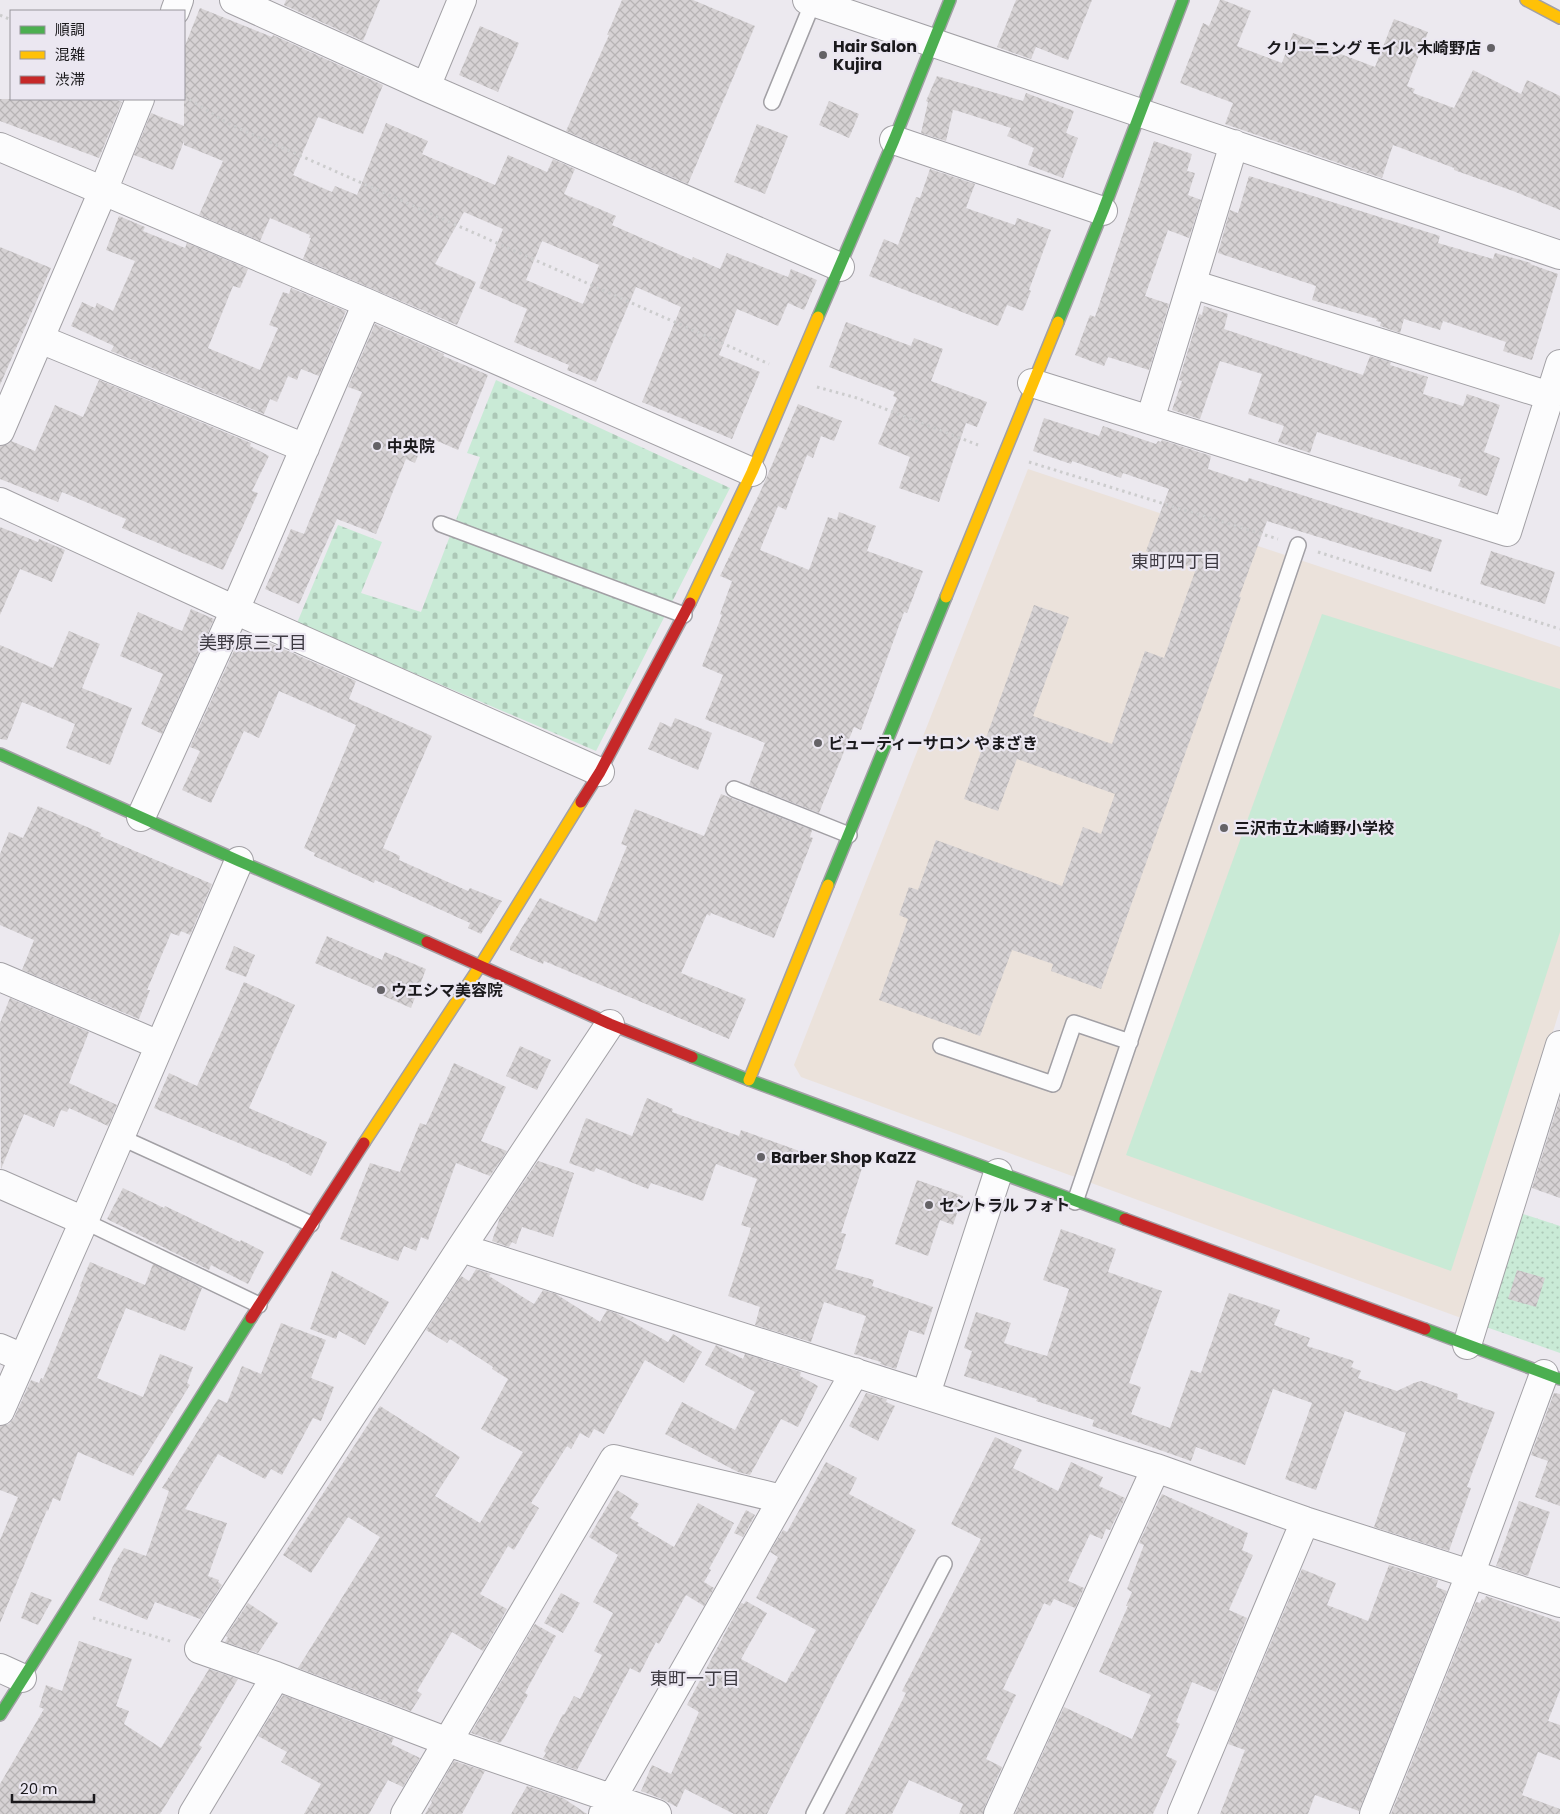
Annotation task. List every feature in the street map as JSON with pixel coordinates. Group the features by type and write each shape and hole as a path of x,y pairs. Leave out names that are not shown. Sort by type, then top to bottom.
{"street":[{"path":"234,0 426,87 840,266"},
{"path":"426,87 462,0"},
{"path":"0,1715 11,1673 66,1610 311,1224 480,966 600,772 684,615 752,472 894,140 950,0"},
{"path":"749,1080 1103,211 1183,0"},
{"path":"1526,0 1560,18"},
{"path":"810,1 933,44 1140,111 1560,255"},
{"path":"0,431 103,191 140,100"},
{"path":"894,140 1103,211"},
{"path":"1150,420 1234,144"},
{"path":"0,147 366,303 752,472"},
{"path":"1192,284 1550,396"},
{"path":"141,817 236,610 366,303"},
{"path":"40,339 305,448"},
{"path":"1032,383 1507,532 1560,364"},
{"path":"0,502 236,610 600,772"},
{"path":"0,754 610,1024 749,1080 998,1174 1552,1377 1374,1814"},
{"path":"0,1411 12,1353 84,1221 239,861"},
{"path":"0,977 160,1045"},
{"path":"610,1024 199,1649 276,1676 448,1742 608,1806 657,1814"},
{"path":"1467,1345 1560,1045"},
{"path":"926,1394 998,1174"},
{"path":"0,1184 84,1221"},
{"path":"461,1248 1156,1468 1305,1521 1560,1603"},
{"path":"608,1806 855,1372"},
{"path":"405,1814 614,1459 782,1499"},
{"path":"998,1814 1156,1468"},
{"path":"1182,1814 1305,1521"},
{"path":"193,1814 276,1676"}],"lane":[{"path":"772,102 810,1"},
{"path":"441,524 684,615"},
{"path":"1075,1202 1298,545"},
{"path":"734,789 849,835"},
{"path":"941,1046 1053,1084 1074,1022 1130,1042"},
{"path":"120,1138 311,1224"},
{"path":"84,1221 259,1306"},
{"path":"814,1814 944,1564"}],"path":[{"path":"185,97 228,124 795,375 816,387 857,398 1004,454 1560,629"},
{"path":"66,1610 199,1649"}],"shaded area":[{"name":"三沢市立木崎野小学校","path":"1028,469 1560,647 1560,1009 1464,1319 801,1077 794,1065"}],"green space":[{"path":"496,380 730,488 596,751 297,623 338,525 382,542 361,593 421,612 480,457 467,453"},
{"path":"1322,614 1560,689 1560,932 1451,1271 1126,1155"},
{"path":"1523,1214 1560,1226 1560,1353 1486,1327"}],"building":[{"path":"286,0 380,0 363,41 284,5"},
{"path":"622,0 693,0 755,26 688,184 566,131 609,35 607,35"},
{"path":"1016,0 1092,0 1068,60 1036,47 1031,59 997,47"},
{"path":"1220,0 1251,11 1237,46 1282,63 1293,33 1323,44 1322,47 1375,67 1394,19 1428,32 1407,86 1415,89 1413,93 1454,108 1473,70 1521,94 1527,80 1560,96 1560,210 1393,145 1382,178 1225,124 1233,103 1180,83 1203,23 1209,26"},
{"path":"200,8 272,37 273,35 383,85 363,134 318,117 293,175 332,192 335,186 357,195 386,123 428,141 422,154 495,185 508,155 547,172 553,159 575,169 564,194 616,216 612,225 692,260 693,257 720,269 727,253 788,277 791,269 817,280 804,310 788,303 778,326 737,309 719,355 760,372 732,439 642,402 681,307 636,287 596,382 567,370 569,365 514,342 527,309 479,288 503,229 464,212 435,264 476,282 457,325 303,259 311,238 309,238 310,235 270,218 260,241 199,215 223,161 184,145 184,141 173,170 134,155 151,113 184,126 185,46","holes":["542,241 599,265 583,304 526,280"]},
{"path":"480,26 519,43 498,92 459,75"},
{"path":"937,76 1023,101 1026,93 1074,111 1066,133 1078,138 1063,178 1028,165 1034,148 1007,136 1011,128 958,111 953,110 946,141 921,133 928,102 926,101"},
{"path":"0,99 117,100 122,102 99,158 0,121"},
{"path":"829,101 859,114 849,138 819,125"},
{"path":"757,124 788,136 765,194 734,182"},
{"path":"1154,141 1192,154 1187,171 1195,173 1188,195 1201,200 1189,238 1168,230 1145,296 1169,304 1149,370 1108,357 1104,366 1075,355 1090,315 1095,317"},
{"path":"930,169 975,184 966,208 1015,225 1017,218 1051,230 1023,311 1007,305 998,326 869,276 884,239 898,245 916,197 920,198"},
{"path":"1249,176 1440,236 1438,243 1493,259 1495,253 1531,263 1558,274 1532,360 1503,351 1506,342 1443,321 1440,330 1404,319 1400,333 1380,326 1381,322 1376,321 1377,319 1312,300 1316,286 1218,253 1230,210 1238,213"},
{"path":"119,216 145,227 143,231 185,248 187,243 248,269 240,288 233,286 208,348 260,370 278,328 269,325 283,292 289,294 291,288 346,311 319,376 301,369 297,380 288,376 277,402 270,399 264,414 111,351 114,346 71,326 82,302 95,308 97,303 113,311 135,261 106,250"},
{"path":"0,247 51,268 0,385"},
{"path":"1204,306 1228,314 1224,329 1363,375 1370,356 1391,362 1390,365 1428,377 1423,394 1463,406 1467,394 1500,405 1484,452 1500,458 1487,496 1458,486 1461,479 1317,432 1310,453 1278,442 1284,426 1248,414 1262,374 1220,361 1200,419 1172,410 1182,381 1179,380 1199,314 1202,315"},
{"path":"846,322 911,346 914,338 943,349 931,381 987,402 977,427 966,423 939,502 899,488 910,457 878,444 897,398 893,396 895,392 829,367"},
{"path":"375,324 488,375 458,450 426,436 415,463 406,459 376,534 337,519 299,604 265,589 291,529 304,534 362,392 348,387"},
{"path":"99,380 251,443 250,446 269,456 252,491 258,493 223,570 122,528 126,519 62,492 58,502 0,479 0,446 9,444 11,441 35,451 55,405 83,417"},
{"path":"798,404 842,421 834,441 821,436 813,458 807,455 786,510 778,506 760,550 809,570 828,517 837,520 839,512 876,526 867,551 923,571 907,613 904,612 861,730 854,727 819,813 749,785 765,743 705,719 723,675 702,666 722,615 720,614 732,581 720,576 762,488"},
{"path":"1044,418 1099,436 1103,426 1156,444 1162,440 1211,456 1208,469 1247,482 1249,478 1442,540 1431,572 1267,521 1101,989 1051,971 1053,964 1012,950 980,1036 879,1000 908,919 899,915 909,887 918,890 936,840 1062,886 1083,827 1101,834 1115,794 1017,759 998,811 964,799 1034,605 1069,617 1033,716 1112,744 1145,651 1164,658 1196,569 1146,551 1169,489 1123,473 1121,478 1072,461 1071,464 1033,451"},
{"path":"0,527 38,542 39,539 65,550 52,582 20,569 0,615"},
{"path":"1491,551 1555,572 1545,604 1480,584"},
{"path":"191,609 214,619 162,734 141,724 163,674 120,656 138,612 182,631"},
{"path":"69,631 100,644 82,688 132,708 110,765 66,748 75,724 22,702 7,740 0,739 0,645 53,668"},
{"path":"261,639 356,681 349,699 432,736 383,848 400,856 399,860 468,891 470,888 502,901 481,934 468,928 470,923 375,880 374,883 314,856 315,853 304,848 356,725 279,691 259,738 244,731 211,803 182,790 200,751 190,747 237,644 255,652"},
{"path":"675,718 712,733 698,770 648,749 660,722 671,727"},
{"path":"721,794 812,830 810,837 813,838 774,938 711,913 710,916 707,914 681,973 746,999 729,1039 544,961 543,964 510,950 540,898 596,922 627,846 621,844 635,809 704,836"},
{"path":"38,806 101,833 100,836 212,884 190,935 181,931 179,936 171,933 147,990 150,990 139,1019 22,970 34,940 0,925 0,854 9,832 23,838"},
{"path":"327,936 382,960 385,952 426,969 411,1008 379,994 380,991 315,963"},
{"path":"234,946 255,955 246,977 225,969"},
{"path":"244,982 295,1005 249,1108 327,1142 311,1176 289,1164 154,1108 169,1073 197,1086"},
{"path":"10,998 89,1032 69,1083 117,1105 108,1126 69,1108 67,1112 61,1110 54,1127 24,1114 1,1169 0,1023"},
{"path":"520,1046 551,1060 537,1090 506,1076"},
{"path":"454,1063 506,1087 481,1141 507,1151 490,1176 456,1163 428,1240 421,1237 416,1251 404,1246 398,1261 340,1239 370,1163 400,1172 420,1123 426,1125"},
{"path":"647,1098 673,1109 672,1112 739,1136 741,1130 830,1162 833,1152 864,1162 841,1233 846,1234 835,1269 874,1280 872,1286 933,1307 924,1335 909,1330 896,1369 880,1364 881,1362 854,1354 866,1316 824,1302 811,1342 755,1325 760,1307 728,1296 751,1228 741,1225 757,1179 716,1164 703,1201 651,1183 648,1189 596,1168 594,1172 569,1163 586,1118 632,1136"},
{"path":"1560,1098 1560,1198 1532,1188"},
{"path":"538,1161 574,1173 553,1237 522,1227 516,1244 512,1242 509,1247 492,1241 500,1217"},
{"path":"917,1180 963,1196 953,1225 940,1220 928,1256 895,1244"},
{"path":"123,1188 264,1252 248,1284 211,1265 209,1270 107,1219"},
{"path":"1061,1229 1116,1249 1108,1272 1162,1291 1129,1383 1141,1387 1131,1414 1170,1428 1191,1370 1201,1373 1229,1293 1280,1310 1274,1325 1310,1338 1307,1346 1354,1361 1351,1367 1361,1371 1358,1378 1397,1391 1421,1381 1458,1394 1457,1399 1495,1412 1467,1487 1471,1488 1449,1551 1374,1527 1406,1433 1345,1411 1316,1490 1285,1479 1312,1403 1273,1389 1245,1465 1196,1447 1191,1461 1092,1426 1094,1420 1036,1401 1037,1399 964,1376 972,1351 964,1348 976,1312 1011,1323 1004,1343 1047,1356 1069,1289 1043,1280"},
{"path":"90,1262 145,1285 153,1264 202,1288 185,1331 126,1308 97,1378 143,1397 160,1354 193,1367 187,1383 190,1385 133,1476 78,1452 60,1501 53,1498 47,1510 0,1623 0,1540 18,1497 0,1490 0,1426 9,1424 14,1418 31,1380 39,1383 41,1378 43,1379"},
{"path":"476,1269 491,1274 489,1276 534,1304 543,1290 556,1294 600,1322 607,1310 618,1314 668,1342 673,1334 702,1352 684,1383 645,1360 604,1434 594,1429 589,1438 580,1433 571,1449 567,1446 531,1503 539,1508 514,1550 508,1546 480,1594 507,1609 483,1651 452,1632 417,1691 422,1694 411,1711 298,1668 380,1537 348,1517 311,1573 283,1555 380,1406 460,1457 435,1496 480,1523 523,1452 481,1429 508,1379 450,1339 447,1343 426,1330 461,1276 469,1281"},
{"path":"1517,1270 1545,1278 1536,1307 1508,1299"},
{"path":"332,1271 389,1302 365,1345 339,1331 336,1339 310,1329"},
{"path":"281,1323 326,1340 311,1378 334,1387 321,1421 313,1418 282,1475 271,1469 265,1479 218,1454 185,1509 227,1523 208,1576 219,1580 218,1582 222,1585 200,1619 155,1602 147,1620 99,1600 113,1566 124,1548 146,1556 169,1491 162,1488 218,1399 227,1403 242,1366 261,1374"},
{"path":"716,1345 743,1359 745,1354 801,1372 800,1376 818,1386 798,1427 781,1419 750,1475 738,1472 665,1434 682,1402 735,1430 755,1392 705,1365"},
{"path":"866,1393 887,1399 886,1402 895,1406 878,1441 849,1426"},
{"path":"1554,1393 1560,1394 1560,1506 1535,1497 1548,1461 1531,1455"},
{"path":"995,1437 1022,1450 1013,1468 1058,1491 1071,1462 1103,1477 1099,1486 1125,1498 1110,1530 1106,1529 1102,1539 1090,1534 1068,1581 1084,1588 1075,1608 1054,1599 1050,1606 1044,1603 1003,1689 1016,1695 986,1759 1002,1767 983,1814 959,1814 963,1804 909,1780 892,1814 845,1814 906,1693 902,1691 981,1539 951,1524"},
{"path":"826,1462 857,1478 849,1494 916,1530 837,1676 767,1814 734,1814 685,1789 677,1807 641,1791 652,1765 671,1774 699,1712 687,1705 741,1603 744,1604 746,1601 767,1613 741,1659 786,1683 793,1672 816,1630 756,1598 778,1557 770,1552 783,1530 787,1532"},
{"path":"617,1490 639,1504 630,1518 639,1523 637,1525 674,1547 698,1503 734,1523 704,1582 714,1588 704,1606 686,1595 659,1644 656,1642 640,1673 630,1668 577,1770 543,1758 546,1753 544,1751 574,1696 580,1699 602,1655 594,1651 613,1613 593,1602 618,1555 589,1537"},
{"path":"1162,1494 1248,1533 1242,1550 1253,1555 1229,1610 1247,1618 1216,1692 1192,1682 1176,1722 1180,1724 1166,1756 1177,1761 1153,1814 1015,1814 1064,1707 1132,1739 1151,1695 1099,1672 1128,1606 1126,1606 1132,1592 1127,1589 1144,1545 1139,1543"},
{"path":"1519,1501 1550,1512 1528,1576 1496,1566"},
{"path":"746,1510 755,1515 743,1537 734,1533"},
{"path":"1389,1565 1438,1580 1436,1587 1447,1591 1359,1811 1315,1795 1308,1814 1220,1814 1245,1750 1228,1744 1302,1569 1336,1583 1327,1605 1368,1621"},
{"path":"31,1592 52,1600 38,1625 21,1618"},
{"path":"561,1593 580,1603 563,1633 544,1623"},
{"path":"1486,1596 1560,1622 1560,1690 1548,1721 1560,1725 1560,1760 1538,1752 1522,1795 1560,1809 1560,1814 1391,1814 1476,1602 1480,1603"},
{"path":"248,1603 278,1623 258,1653 225,1642 228,1637 226,1636"},
{"path":"535,1624 556,1636 525,1693 528,1695 504,1738 500,1743 471,1733"},
{"path":"79,1641 132,1659 116,1706 129,1711 124,1724 161,1748 209,1669 238,1679 199,1745 202,1747 160,1814 0,1814 0,1784 44,1709 39,1707 46,1685 62,1691"},
{"path":"283,1695 394,1738 391,1744 420,1758 403,1787 388,1780 369,1814 304,1814 321,1784 281,1762 287,1752 258,1736"},
{"path":"454,1761 485,1771 462,1814 425,1814 431,1801"},
{"path":"527,1786 563,1798 587,1814 511,1814"}],"traffic: fast":[{"path":"818,317 894,140 950,0"},
{"path":"1058,322 1103,211 1183,0"},
{"path":"828,885 946,597"},
{"path":"0,754 239,861 427,942"},
{"path":"692,1057 749,1080 1125,1219"},
{"path":"0,1715 251,1318"},
{"path":"1425,1329 1560,1379"}],"traffic: slow":[{"path":"1526,0 1560,18"},
{"path":"690,603 752,472 818,317"},
{"path":"946,597 1058,322"},
{"path":"364,1143 480,966 581,802"},
{"path":"749,1080 828,885"}],"traffic: jam":[{"path":"581,802 600,772 690,603"},
{"path":"427,942 610,1024 692,1057"},
{"path":"251,1318 364,1143"},
{"path":"1125,1219 1425,1329"}],"place":[{"name":"クリーニング モイル 木崎野店","path":"1491,48"},
{"name":"Hair Salon Kujira","path":"823,55"},
{"name":"中央院","path":"377,446"},
{"name":"ビューティーサロン やまざき","path":"818,743"},
{"name":"三沢市立木崎野小学校","path":"1224,828"},
{"name":"ウエシマ美容院","path":"381,990"},
{"name":"Barber Shop KaZZ","path":"761,1157"},
{"name":"セントラル フォト","path":"929,1205"}],"district":[{"name":"東町四丁目","path":"1176,561"},
{"name":"美野原三丁目","path":"253,642"},
{"name":"東町一丁目","path":"695,1678"}]}
